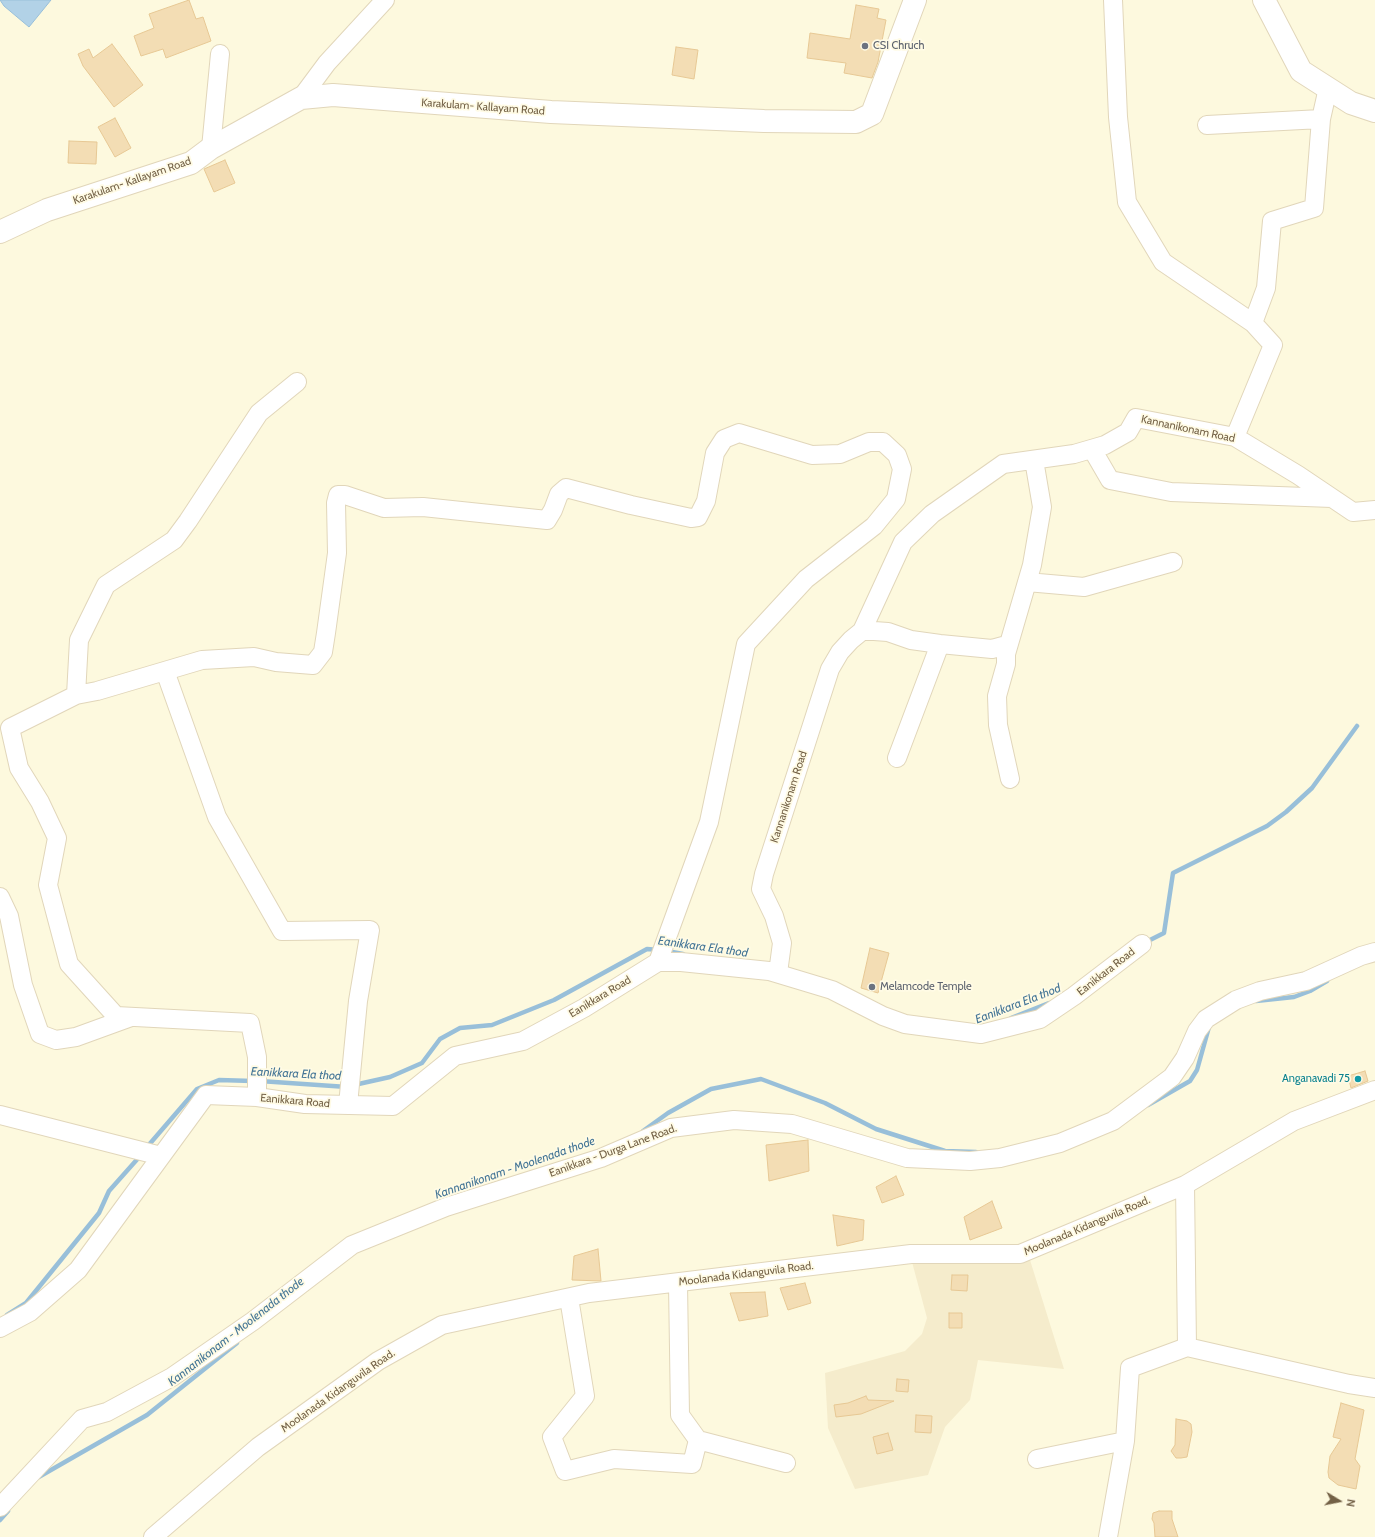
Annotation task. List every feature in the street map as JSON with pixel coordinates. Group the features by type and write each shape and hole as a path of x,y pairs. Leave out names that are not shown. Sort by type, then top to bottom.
{"street":[{"path":"301,98 327,63 385,0"},
{"name":"Karakulam- Kallayam Road","path":"0,232 47,210 191,163 211,148 301,98 333,95 559,112 764,121 856,122 872,114 915,0"},
{"path":"1113,0 1118,117 1127,202 1163,262 1253,323 1273,345 1234,437"},
{"path":"1264,0 1301,71 1351,103 1375,111"},
{"path":"211,148 220,54"},
{"path":"1253,323 1266,288 1272,220 1314,208 1321,119 1328,88"},
{"path":"1207,125 1321,119"},
{"path":"76,695 79,640 106,585 174,540 260,413 297,382"},
{"name":"Kannanikonam Road","path":"779,969 782,943 774,916 761,889 764,874 830,669 840,652 862,631 903,542 911,533 955,497 1004,464 1074,454 1092,449 1121,437 1128,432 1136,418 1234,437 1298,475 1353,512 1375,510"},
{"path":"257,1086 257,1057 250,1023 116,1016 69,964 48,885 57,838 40,802 19,768 10,728 76,695 97,691 202,660 254,657 276,662 313,665 323,652 326,633 336,553 336,503 338,495 384,508 423,507 547,520 553,510 559,494 566,488 631,505 691,518 698,517 706,501 715,453 724,439 738,433 812,455 840,454 869,442 883,442 897,455 902,469 896,500 874,526 806,579 746,644 709,822 661,954"},
{"path":"1092,449 1110,480 1171,492 1332,498"},
{"path":"1010,779 998,725 997,696 1006,664 1006,654 1027,582 1042,507 1034,460"},
{"path":"1027,582 1084,587 1173,562"},
{"path":"862,631 888,632 911,640 940,644 992,649 1003,646 1006,654"},
{"path":"897,758 940,644"},
{"path":"165,671 217,817 282,931 370,930 358,1001 348,1105"},
{"path":"0,897 9,916 23,984 40,1034 56,1040 76,1037 132,1017"},
{"name":"Eanikkara Road","path":"0,1328 30,1312 78,1270 206,1095 257,1086 305,1104 393,1106 455,1056 523,1041 584,1008 661,954 681,962 779,969 832,990 883,1016 905,1024 980,1034 1040,1019 1074,996 1142,944"},
{"name":"Eanikkara - Durga Lane Road.","path":"0,1507 82,1419 106,1412 172,1377 253,1321 352,1245 446,1207 601,1158 671,1128 734,1120 792,1124 908,1158 970,1161 1000,1158 1060,1143 1113,1121 1172,1077 1185,1058 1197,1031 1206,1019 1236,1000 1260,991 1306,981 1361,956 1375,952"},
{"name":"Moolanada Kidanguvila Road.","path":"162,1534 258,1448 378,1361 442,1325 590,1293 678,1282 911,1254 1020,1254 1185,1185 1294,1121 1375,1090"},
{"path":"0,1115 161,1156"},
{"path":"1185,1185 1187,1347"},
{"path":"678,1282 680,1414 698,1440 786,1463"},
{"path":"569,1298 585,1396 552,1437 565,1471 614,1459 692,1464 698,1440"},
{"path":"1108,1537 1125,1441 1130,1368 1187,1347 1349,1384 1375,1388"},
{"path":"1037,1459 1125,1441"}],"shaded area":[{"path":"1030,1260 1064,1369 978,1360 970,1400 945,1427 928,1475 855,1489 828,1428 825,1373 905,1351 922,1334 927,1318 912,1262 1003,1262"}],"water":[{"path":"0,0 51,0 29,27 4,6"}],"building":[{"path":"189,0 196,19 203,17 211,41 166,58 163,49 141,56 134,36 154,28 149,14"},
{"name":"CSI Chruch","path":"856,5 879,9 877,18 886,20 878,62 872,78 844,73 846,63 807,58 810,33 850,39"},
{"path":"112,44 143,85 114,107 83,66 78,54 89,49 93,58"},
{"path":"676,47 698,50 694,79 672,75"},
{"path":"115,118 131,148 115,157 98,127"},
{"path":"69,141 97,142 96,164 68,163"},
{"path":"225,160 235,183 214,192 204,169"},
{"name":"Melamcode Temple","path":"870,948 889,953 878,993 861,988"},
{"name":"Anganavadi 75","path":"1365,1071 1368,1081 1351,1088 1348,1076"},
{"path":"808,1140 809,1171 769,1181 766,1145"},
{"path":"896,1176 904,1195 882,1203 876,1187"},
{"path":"992,1201 1002,1228 970,1240 964,1217"},
{"path":"833,1215 864,1220 863,1240 837,1246"},
{"path":"598,1249 601,1281 572,1280 574,1256"},
{"path":"952,1275 968,1275 967,1291 951,1290"},
{"path":"805,1283 811,1303 788,1310 780,1288"},
{"path":"765,1292 768,1316 739,1321 730,1293"},
{"path":"949,1313 962,1313 962,1328 949,1328"},
{"path":"897,1379 909,1380 908,1392 896,1391"},
{"path":"866,1396 868,1400 894,1401 861,1414 836,1417 834,1405 848,1403"},
{"path":"1341,1403 1364,1410 1355,1459 1360,1466 1356,1489 1338,1485 1329,1478 1328,1472 1330,1456 1341,1439 1333,1437"},
{"path":"916,1415 932,1416 931,1433 915,1432"},
{"path":"1176,1419 1187,1421 1191,1424 1192,1432 1187,1457 1176,1458 1171,1451 1175,1445"},
{"path":"888,1433 893,1450 877,1454 873,1437"},
{"path":"1159,1511 1172,1511 1172,1519 1178,1537 1155,1537 1154,1523 1152,1519 1153,1513"}],"waterway":[{"name":"Eanikkara Ela thod","path":"1144,943 1164,933 1173,873 1267,826 1286,812 1312,788 1357,726"},
{"name":"Eanikkara Ela thod","path":"354,1085 390,1077 422,1063 440,1039 460,1028 492,1025 554,1000 647,949 659,950"},
{"name":"Eanikkara Ela thod","path":"667,951 683,954"},
{"name":"Kannanikonam - Moolenada thode","path":"1256,1001 1294,997 1310,991 1327,981"},
{"name":"Eanikkara Ela thod","path":"1011,1018 1049,1003"},
{"name":"Kannanikonam - Moolenada thode","path":"1148,1105 1190,1081 1197,1070 1209,1027"},
{"name":"Kannanikonam - Moolenada thode","path":"643,1131 668,1113 711,1089 761,1079 825,1103 876,1129 945,1151 976,1152"},
{"name":"Eanikkara Ela thod","path":"147,1147 197,1089 219,1080 253,1081"},
{"name":"Eanikkara Ela thod","path":"260,1081 347,1087"},
{"name":"Eanikkara Ela thod","path":"7,1315 26,1303 99,1213 109,1191 141,1155"},
{"name":"Kannanikonam - Moolenada thode","path":"37,1478 147,1415 237,1343"},
{"name":"Kannanikonam - Moolenada thode","path":"0,1520 8,1511"}],"place":[{"name":"CSI Chruch","path":"865,46"},
{"name":"Melamcode Temple","path":"872,987"},
{"name":"Anganavadi 75","path":"1358,1079"}]}
